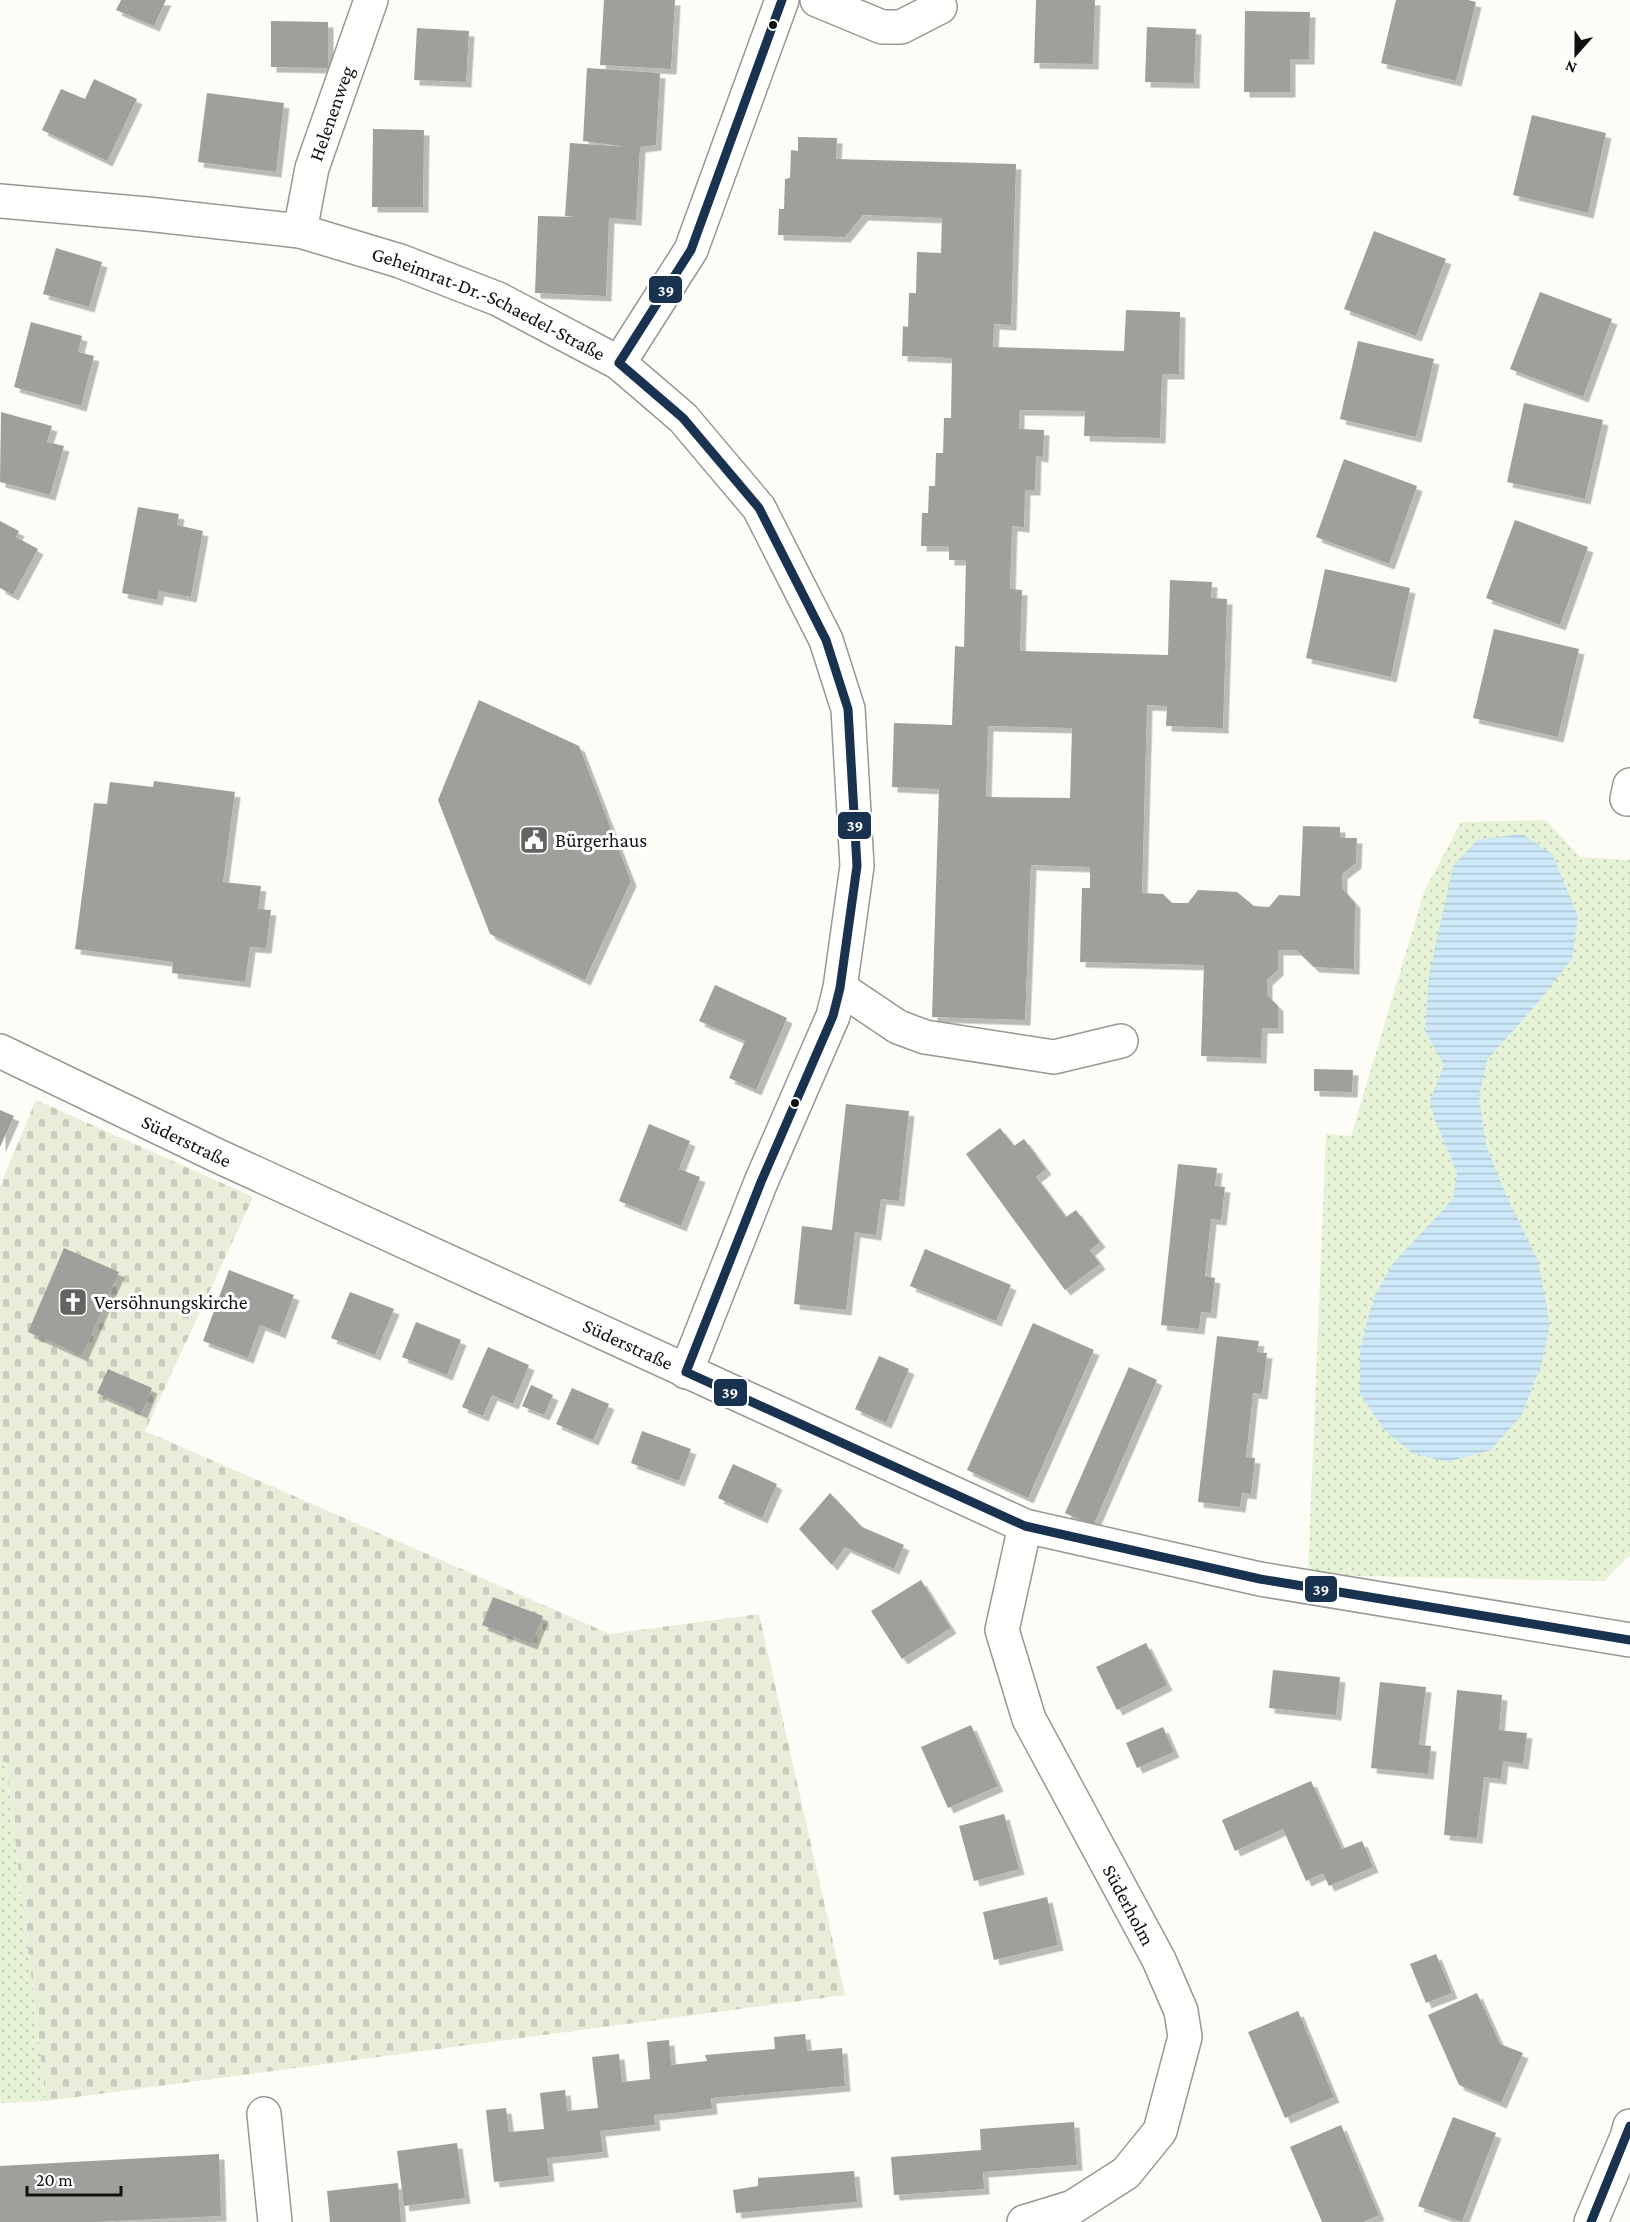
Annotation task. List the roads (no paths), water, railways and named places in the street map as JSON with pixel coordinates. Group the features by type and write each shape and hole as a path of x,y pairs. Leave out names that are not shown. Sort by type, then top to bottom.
{"street":[{"name":"Helenenweg","path":"300,231 312,168 371,0"},
{"path":"619,363 691,250 782,0"},
{"path":"817,0 882,27 901,27 940,7"},
{"name":"Geheimrat-Dr.-Schaedel-Straße","path":"0,201 300,231 400,261 498,299 619,363 683,418 759,508 826,640 848,709 857,866 840,988 833,1016 761,1182 686,1372"},
{"path":"840,988 898,1027 925,1037 1054,1057 1121,1041"},
{"name":"Süderstraße","path":"0,1051 218,1156 1024,1526 1260,1579 1630,1640"},
{"name":"Süderholm","path":"1024,1526 1002,1629 1029,1719 1159,1960 1181,2011 1185,2037 1160,2131 1126,2173 1073,2207 1024,2222"},
{"path":"264,2114 275,2222"},
{"path":"1592,2222 1630,2126"}],"water":[{"path":"1522,834 1552,854 1578,916 1572,959 1536,1005 1487,1060 1479,1096 1486,1145 1506,1195 1538,1261 1550,1325 1541,1366 1521,1416 1491,1450 1447,1462 1412,1453 1385,1431 1360,1394 1360,1348 1374,1297 1393,1263 1453,1199 1457,1172 1434,1118 1430,1101 1444,1065 1425,1031 1429,975 1453,866 1477,840"}],"place":[{"name":"Bürgerhaus","path":"534,840"},
{"name":"Versöhnungskirche","path":"73,1302"}]}
